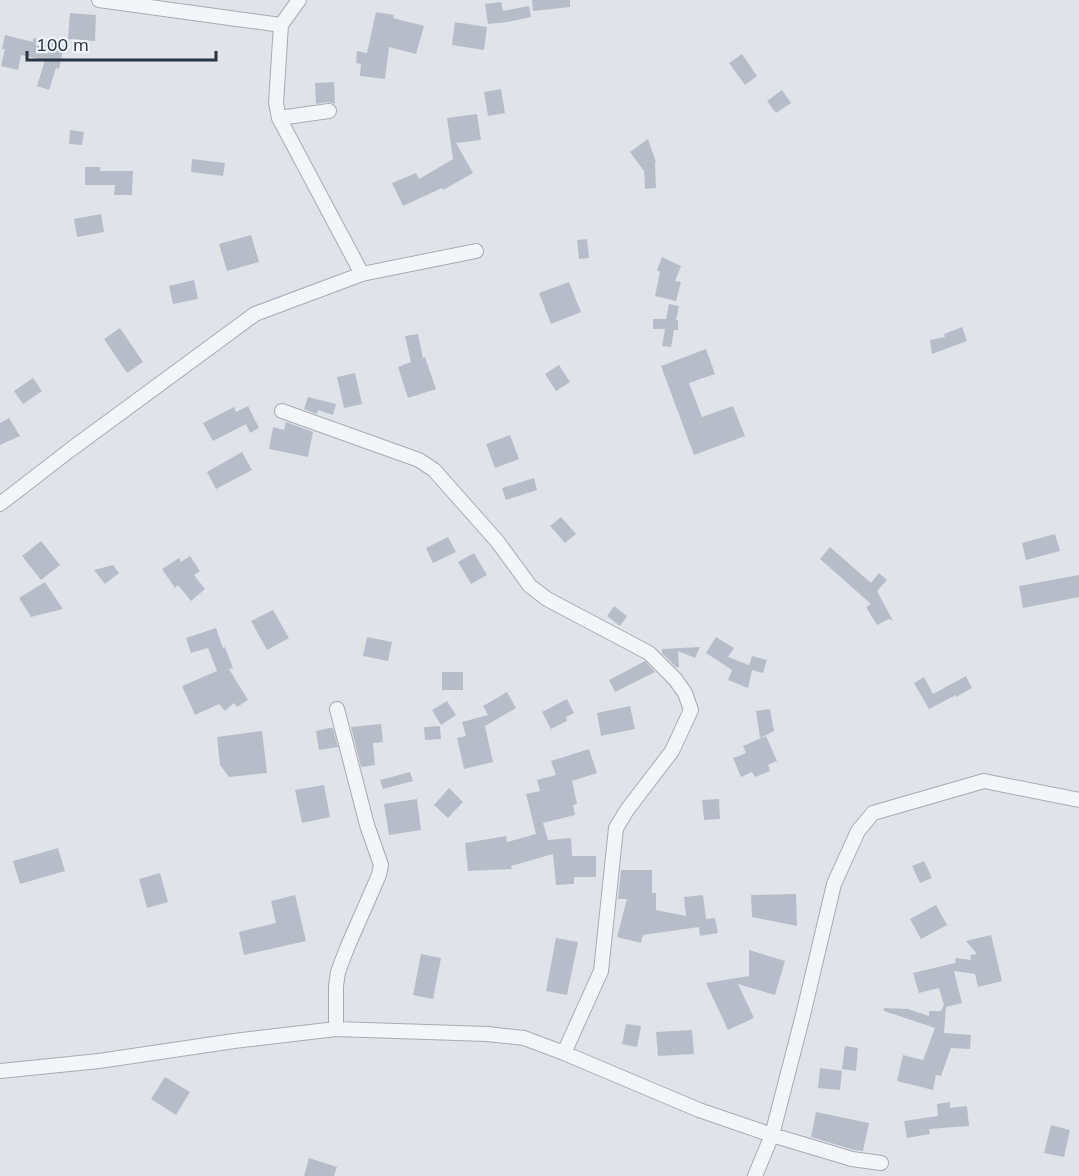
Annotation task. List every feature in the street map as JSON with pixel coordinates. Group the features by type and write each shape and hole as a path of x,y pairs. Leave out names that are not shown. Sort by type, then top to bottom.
{"street":[{"path":"99,0 281,26"},
{"path":"299,0 281,26 276,103 279,118 362,274"},
{"path":"279,118 328,111"},
{"path":"0,504 255,314 362,274 476,251"},
{"path":"282,411 419,460 427,465 434,470 497,542 530,586 547,599 648,653 685,693 691,710 672,751 616,828 600,971 564,1053"},
{"path":"336,1029 338,972 379,875 381,865 367,825 337,709"},
{"path":"755,1176 771,1135 834,884 858,831 873,813 984,781 1079,800"},
{"path":"0,1071 99,1061 336,1029 487,1034 525,1038 699,1110 771,1135 852,1159 882,1163"}],"building":[{"path":"532,0 570,0 570,7 533,11"},
{"path":"501,2 503,11 529,6 531,17 488,24 485,4"},
{"path":"376,12 394,15 393,18 424,26 416,54 389,47 385,79 360,76 361,64 356,63 357,51 367,53"},
{"path":"70,13 96,15 95,41 68,39"},
{"path":"455,22 487,27 484,50 452,45"},
{"path":"5,35 33,42 33,38 64,45 59,69 56,68 49,90 37,86 45,60 21,55 18,70 1,66"},
{"path":"742,54 757,76 745,85 729,63"},
{"path":"334,82 335,104 328,102 316,104 315,83"},
{"path":"501,89 505,113 488,116 484,92"},
{"path":"782,90 791,103 776,113 767,101"},
{"path":"477,114 481,140 456,143 473,173 443,190 442,188 403,206 392,183 416,173 419,179 453,159 447,118"},
{"path":"70,130 84,132 82,145 69,144"},
{"path":"648,139 656,162 656,188 645,189 644,171 630,152"},
{"path":"192,159 225,163 223,176 191,172"},
{"path":"85,167 100,167 100,171 133,171 132,195 114,195 115,185 85,185"},
{"path":"101,214 104,232 77,237 74,219"},
{"path":"251,235 259,262 227,271 219,244"},
{"path":"587,239 589,258 579,259 577,240"},
{"path":"662,257 681,266 675,281 681,282 676,301 655,296 660,272 657,270"},
{"path":"194,280 198,299 173,304 169,286"},
{"path":"569,282 581,312 551,324 539,293"},
{"path":"669,304 679,306 676,320 678,320 678,330 674,330 671,347 662,346 665,329 653,329 653,319 666,319"},
{"path":"962,327 967,341 932,354 930,340 945,337 944,334"},
{"path":"120,328 143,362 127,373 104,339"},
{"path":"418,334 423,358 425,357 436,389 408,398 398,367 411,362 405,336"},
{"path":"706,349 715,374 689,383 702,417 733,406 745,436 694,455 661,366"},
{"path":"559,365 570,382 556,391 545,374"},
{"path":"355,373 362,404 344,408 337,377"},
{"path":"33,378 42,391 23,404 14,391"},
{"path":"308,397 336,404 333,415 318,410 317,414 304,409"},
{"path":"248,406 259,428 250,433 246,424 213,441 203,423 234,407 236,412"},
{"path":"9,418 20,436 0,445 0,423"},
{"path":"286,422 313,432 308,457 269,449 273,427 284,430"},
{"path":"510,435 519,459 495,468 486,444"},
{"path":"242,452 252,470 216,489 207,472"},
{"path":"534,478 537,490 506,500 502,488"},
{"path":"561,517 576,534 565,543 550,526"},
{"path":"1055,534 1060,551 1026,560 1022,543"},
{"path":"448,537 456,552 433,563 426,548"},
{"path":"41,541 60,565 41,580 22,556"},
{"path":"830,547 871,583 879,573 887,580 877,591 893,621 889,619 877,625 866,607 871,604 820,559"},
{"path":"474,553 487,575 471,584 458,562"},
{"path":"190,556 200,571 194,575 205,589 191,601 178,585 175,588 162,569 179,558 181,562"},
{"path":"113,565 119,573 105,584 94,570"},
{"path":"1079,575 1079,597 1023,608 1019,586"},
{"path":"45,582 63,609 31,617 19,598"},
{"path":"614,606 627,616 620,626 607,616"},
{"path":"273,610 289,638 267,650 251,621"},
{"path":"216,628 233,668 229,669 248,700 237,707 234,703 225,711 219,704 195,715 182,686 217,671 208,648 191,653 186,638"},
{"path":"367,637 392,642 388,661 363,656"},
{"path":"716,637 734,648 728,657 749,665 752,656 767,660 763,673 752,670 748,688 728,680 732,670 706,653"},
{"path":"700,647 695,658 678,651 679,667 676,667 662,653 662,649"},
{"path":"645,661 655,672 615,692 609,680"},
{"path":"442,672 463,672 463,690 442,690"},
{"path":"966,676 972,688 929,709 914,683 924,677 933,694"},
{"path":"507,692 516,708 485,726 493,762 464,769 457,738 466,736 462,722 488,715 483,706"},
{"path":"567,699 574,713 566,717 567,721 551,729 542,712"},
{"path":"447,701 456,715 441,725 432,710"},
{"path":"630,706 635,729 601,736 597,713"},
{"path":"770,709 774,731 760,738 756,711"},
{"path":"381,724 383,742 373,743 375,765 361,767 351,727"},
{"path":"440,726 441,739 425,740 424,727"},
{"path":"333,728 338,747 319,750 316,731"},
{"path":"262,731 267,773 229,777 220,765 217,737"},
{"path":"766,736 777,761 768,765 770,771 755,777 752,772 741,777 733,758 746,753 743,746"},
{"path":"589,749 597,773 572,781 577,804 573,805 575,815 543,823 548,840 571,838 572,856 596,856 596,877 574,877 574,884 556,885 553,854 511,866 512,869 468,871 465,843 506,836 507,842 536,834 526,794 540,791 537,780 556,775 551,761"},
{"path":"410,772 413,781 383,789 380,780"},
{"path":"324,785 330,817 302,823 295,790"},
{"path":"449,788 463,802 448,818 434,805"},
{"path":"417,799 421,830 389,835 384,804"},
{"path":"719,799 720,819 704,820 702,800"},
{"path":"58,848 65,871 20,884 13,861"},
{"path":"924,861 932,878 920,883 912,866"},
{"path":"621,870 652,870 652,893 656,893 656,910 686,916 684,897 703,895 706,919 715,918 718,933 700,936 699,927 643,935 641,943 617,937 627,899 618,899"},
{"path":"160,873 168,902 147,908 139,879"},
{"path":"796,894 797,926 752,917 751,895"},
{"path":"295,895 306,941 244,955 239,932 276,923 271,901"},
{"path":"936,905 947,925 921,939 910,919"},
{"path":"991,935 1002,981 978,987 975,974 954,971 962,1003 946,1007 944,1033 971,1035 970,1049 951,1048 941,1076 936,1075 933,1090 897,1081 903,1055 923,1060 935,1028 884,1011 884,1008 908,1009 929,1016 929,1011 941,1011 944,1005 939,988 919,993 913,973 955,963 956,958 971,960 970,955 977,954 966,941"},
{"path":"556,938 578,942 567,995 546,991"},
{"path":"749,950 785,961 775,995 738,984 754,1018 728,1030 706,983 749,976"},
{"path":"421,954 441,958 433,999 413,995"},
{"path":"626,1024 641,1026 637,1047 622,1044"},
{"path":"692,1030 694,1054 658,1056 656,1032"},
{"path":"845,1046 858,1048 856,1071 842,1069"},
{"path":"820,1068 842,1071 840,1090 818,1088"},
{"path":"165,1077 190,1092 176,1115 151,1099"},
{"path":"950,1102 950,1108 967,1106 969,1126 929,1129 930,1134 907,1138 904,1121 938,1116 937,1104"},
{"path":"816,1112 869,1123 863,1151 811,1137"},
{"path":"1051,1125 1070,1130 1064,1157 1044,1153"},
{"path":"309,1158 337,1167 334,1176 304,1176"}]}
